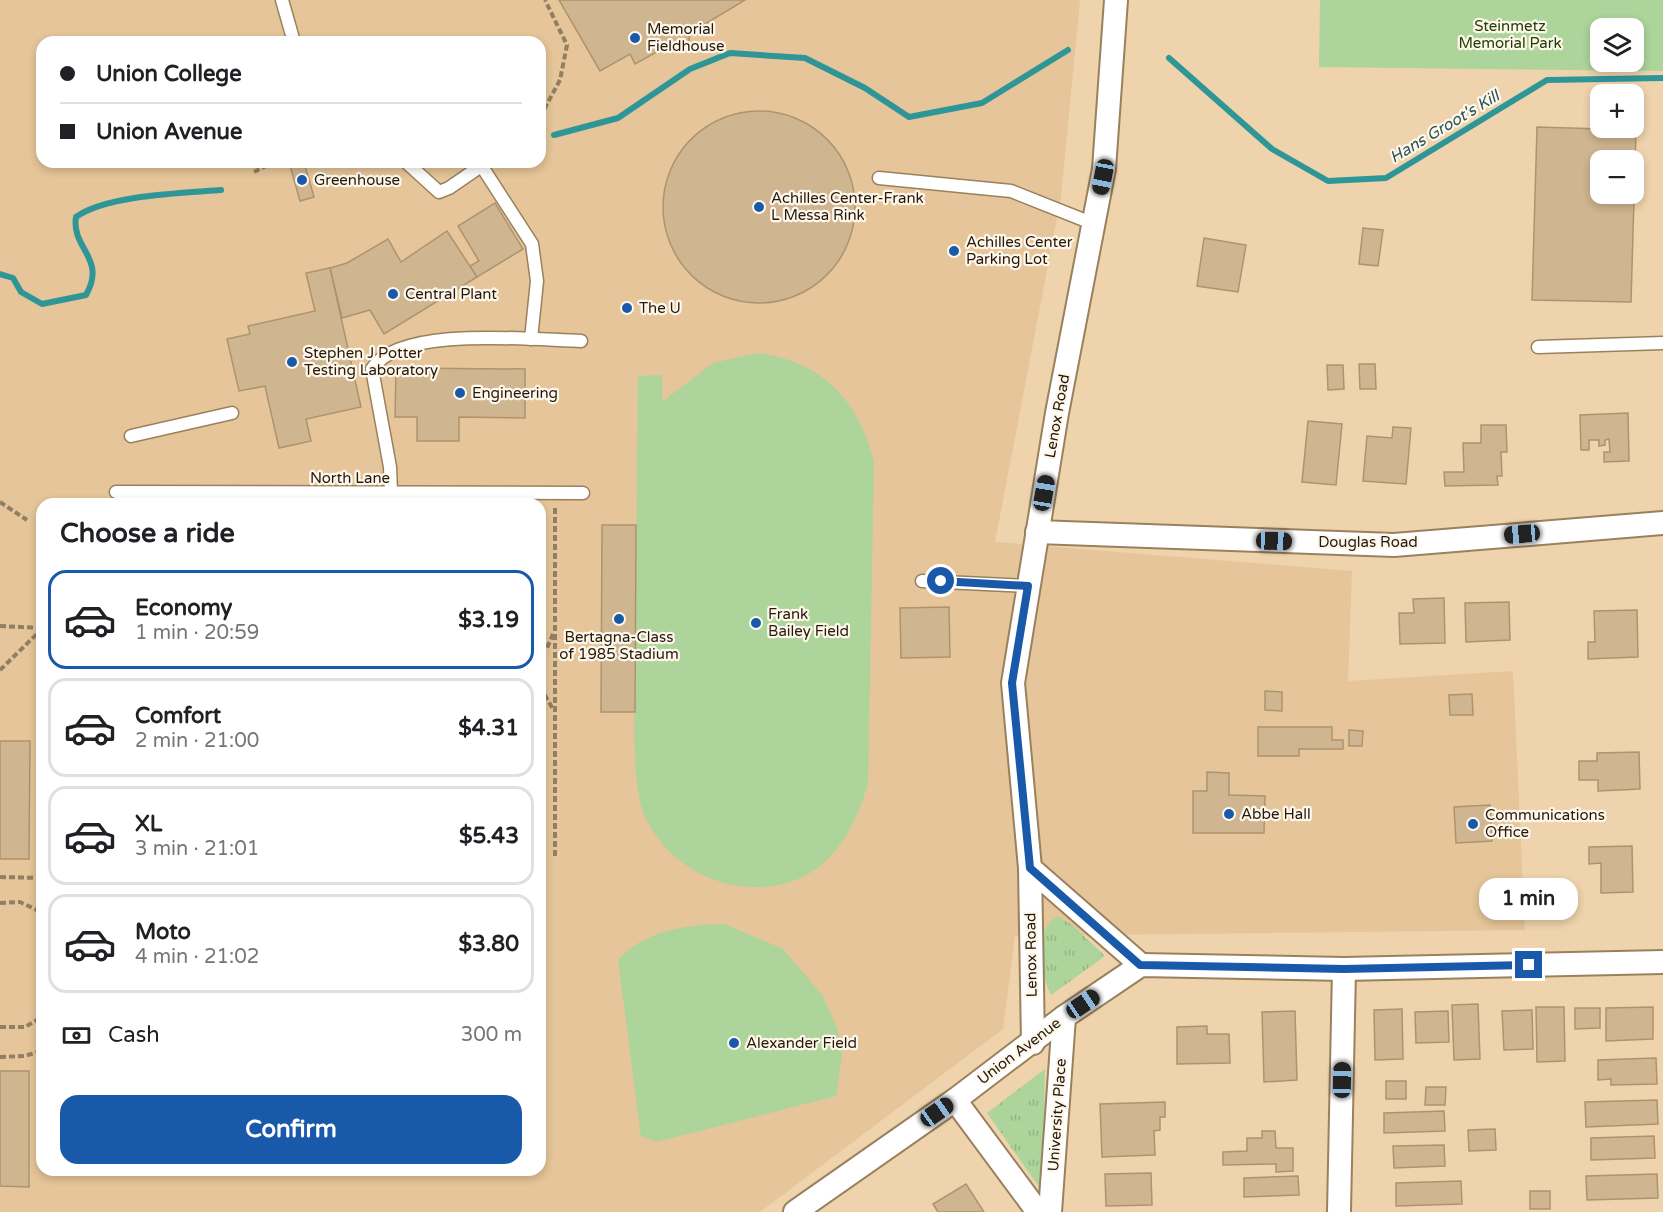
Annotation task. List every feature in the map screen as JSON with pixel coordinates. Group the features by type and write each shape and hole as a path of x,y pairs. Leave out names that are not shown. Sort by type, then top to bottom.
{"street":[{"name":"Lenox Road","path":"1033,1042 1030,868 1012,683 1037,532 1104,169 1116,0"},
{"name":"Douglas Road","path":"1037,532 1394,545 1663,523"},
{"path":"1030,868 1140,965 1344,969 1663,962"},
{"name":"Union Avenue","path":"795,1212 955,1100 1064,1017 1140,965"},
{"path":"1339,1212 1344,969"},
{"name":"University Place","path":"1050,1212 1064,1017"},
{"path":"955,1100 1038,1212"}],"lane":[{"path":"282,0 292,36"},
{"path":"413,168 439,192 449,188 475,168"},
{"path":"483,168 532,244 537,281 531,339"},
{"path":"879,178 1011,191 1094,224"},
{"path":"391,493 390,467 372,369 379,358 396,349 455,337 581,341"},
{"path":"1538,347 1663,343"},
{"path":"131,436 232,413"},
{"name":"North Lane","path":"116,492 583,493"},
{"path":"922,581 1028,586"}],"path":[{"path":"545,0 567,45 560,80 546,106"},
{"path":"254,172 262,168"},
{"path":"555,493 555,856"},
{"path":"0,502 27,520"},
{"path":"0,626 36,629"},
{"path":"546,649 555,630"},
{"path":"0,670 36,635"},
{"path":"546,695 555,713"},
{"path":"0,877 36,878"},
{"path":"0,903 21,902 36,910"},
{"path":"0,1027 25,1027 36,1021"},
{"path":"0,1057 24,1056 36,1053"}],"shaded area":[{"path":"0,0 1080,0 1061,197 995,542 1352,571 1348,681 1513,671 1525,930 1015,936 1003,1029 760,1212 0,1212"}],"green space":[{"name":"Steinmetz Memorial Park","path":"1320,0 1663,0 1663,71 1644,71 1644,18 1590,18 1590,70 1319,67"},
{"path":"757,353 780,357 801,365 834,387 848,402 859,420 874,462 868,783 848,833 826,861 796,880 758,887 738,886 701,874 685,864 657,836 646,819 641,805 635,768 634,726 638,376 662,375 662,402 713,363"},
{"path":"1057,916 1071,924 1105,956 1051,995 1044,976 1041,953 1045,931"},
{"name":"Alexander Field","path":"724,924 783,949 823,996 838,1031 842,1055 836,1096 656,1142 641,1136 618,960 641,942 667,931"},
{"path":"1045,1069 1042,1191 987,1113"}],"building":[{"name":"Memorial Fieldhouse","path":"559,0 745,0 690,33 688,47 673,43 635,64 630,54 600,71"},
{"name":"Achilles Center-Frank L Messa Rink","path":"759,111 778,113 796,119 827,139 847,170 853,188 855,207 853,226 847,244 827,275 796,295 778,301 759,303 740,301 722,295 691,275 671,244 665,226 663,207 665,188 671,170 691,139 722,119 740,113"},
{"path":"1537,127 1590,129 1590,138 1636,138 1635,150 1590,150 1590,204 1634,204 1631,302 1532,300"},
{"name":"Greenhouse","path":"291,168 306,168 314,197 300,201"},
{"path":"495,203 523,249 477,277 470,266 479,261 458,226"},
{"path":"1363,228 1383,230 1378,266 1359,264"},
{"name":"Central Plant","path":"447,231 477,277 384,334 370,310 342,318 330,268 347,263 388,239 401,262"},
{"path":"1204,238 1246,245 1238,292 1197,286"},
{"name":"Stephen J Potter Testing Laboratory","path":"330,268 361,407 306,419 311,441 279,448 265,386 239,391 227,339 250,334 248,326 315,311 306,273"},
{"path":"1359,364 1375,364 1376,389 1360,389"},
{"path":"1327,365 1343,365 1344,389 1328,390"},
{"name":"Engineering","path":"396,368 525,369 525,418 459,417 459,441 417,441 417,417 395,417"},
{"path":"1628,413 1629,461 1604,462 1604,452 1610,452 1609,439 1605,440 1605,445 1599,446 1599,440 1589,440 1589,450 1581,450 1580,415"},
{"path":"1308,421 1342,424 1336,485 1302,482"},
{"path":"1481,425 1506,425 1507,452 1501,452 1502,476 1497,476 1498,485 1445,486 1444,472 1464,472 1463,443 1481,443"},
{"path":"1393,427 1411,428 1406,484 1363,481 1367,436 1392,438"},
{"name":"Bertagna-Class of 1985 Stadium","path":"602,525 636,525 635,712 601,712"},
{"path":"1444,598 1445,643 1400,644 1399,613 1414,613 1413,599"},
{"path":"1509,602 1510,640 1466,642 1465,603"},
{"path":"949,607 950,657 901,658 900,608"},
{"path":"1637,610 1638,657 1588,659 1588,642 1595,642 1594,611"},
{"path":"1265,691 1282,692 1282,711 1265,710"},
{"path":"1472,694 1473,715 1450,715 1449,695"},
{"path":"1258,727 1332,727 1332,740 1343,740 1343,749 1299,749 1299,756 1258,756"},
{"path":"1349,730 1363,731 1362,746 1349,746"},
{"path":"0,741 30,741 29,859 0,859"},
{"path":"1639,752 1640,789 1598,791 1598,780 1579,780 1579,761 1597,761 1597,753"},
{"name":"Abbe Hall","path":"1207,772 1229,773 1229,795 1265,796 1264,833 1193,833 1193,791 1207,791"},
{"name":"Communications Office","path":"1490,805 1492,841 1456,843 1454,807"},
{"path":"1632,846 1633,892 1601,893 1601,863 1589,864 1589,847"},
{"path":"1478,1004 1480,1059 1454,1060 1452,1005"},
{"path":"1536,1007 1564,1007 1565,1061 1537,1062"},
{"path":"1653,1007 1653,1039 1606,1041 1606,1008"},
{"path":"1575,1008 1600,1008 1600,1028 1575,1029"},
{"path":"1402,1009 1403,1059 1375,1060 1374,1010"},
{"path":"1532,1010 1533,1049 1504,1050 1502,1011"},
{"path":"1295,1011 1297,1080 1264,1082 1262,1012"},
{"path":"1448,1011 1449,1042 1416,1043 1415,1012"},
{"path":"1207,1026 1207,1034 1229,1034 1230,1063 1177,1064 1177,1027"},
{"path":"1656,1058 1657,1084 1611,1085 1611,1079 1598,1080 1598,1060"},
{"path":"0,1071 29,1071 29,1187 0,1186"},
{"path":"1386,1081 1406,1081 1406,1099 1386,1099"},
{"path":"1426,1087 1446,1087 1445,1105 1425,1105"},
{"path":"1657,1100 1658,1124 1586,1127 1585,1102"},
{"path":"1165,1102 1165,1117 1160,1117 1160,1130 1154,1131 1155,1155 1102,1157 1100,1104"},
{"path":"1444,1111 1445,1131 1384,1133 1384,1113"},
{"path":"1495,1129 1496,1150 1469,1151 1468,1130"},
{"path":"1262,1131 1275,1131 1276,1148 1293,1148 1293,1171 1276,1172 1276,1164 1223,1165 1223,1152 1247,1151 1247,1138 1262,1138"},
{"path":"1654,1136 1655,1158 1591,1160 1591,1138"},
{"path":"1444,1145 1445,1166 1394,1168 1393,1146"},
{"path":"1151,1173 1152,1205 1106,1206 1105,1174"},
{"path":"1657,1174 1658,1198 1587,1200 1586,1176"},
{"path":"1298,1176 1299,1195 1244,1197 1244,1178"},
{"path":"1461,1181 1462,1204 1396,1206 1396,1183"},
{"path":"966,1184 984,1212 938,1212 933,1204"},
{"path":"1530,1191 1550,1191 1550,1209 1530,1209"}],"waterway":[{"name":"Hans Groot's Kill","path":"554,135 618,118 690,69 730,53 805,58 865,88 909,117 982,103 1068,50"},
{"name":"Hans Groot's Kill","path":"1169,58 1272,149 1328,181 1386,178 1547,80 1663,78"},
{"name":"Hans Groot's Kill","path":"0,274 13,278 21,292 42,304 86,295 93,272 91,262 78,237 76,217 106,204 146,196 221,190"}],"place":[{"name":"Memorial Fieldhouse","path":"635,38"},
{"name":"Greenhouse","path":"302,180"},
{"name":"Achilles Center-Frank L Messa Rink","path":"759,207"},
{"name":"Achilles Center Parking Lot","path":"954,251"},
{"name":"Central Plant","path":"393,294"},
{"name":"The U","path":"627,308"},
{"name":"Stephen J Potter Testing Laboratory","path":"292,362"},
{"name":"Engineering","path":"460,393"},
{"name":"Bertagna-Class of 1985 Stadium","path":"619,619"},
{"name":"Frank Bailey Field","path":"756,623"},
{"name":"Abbe Hall","path":"1229,814"},
{"name":"Communications Office","path":"1473,824"},
{"name":"Alexander Field","path":"734,1043"}],"route":[{"path":"941,581 1028,586 1012,683 1030,868 1140,965 1344,969 1529,965"}]}
